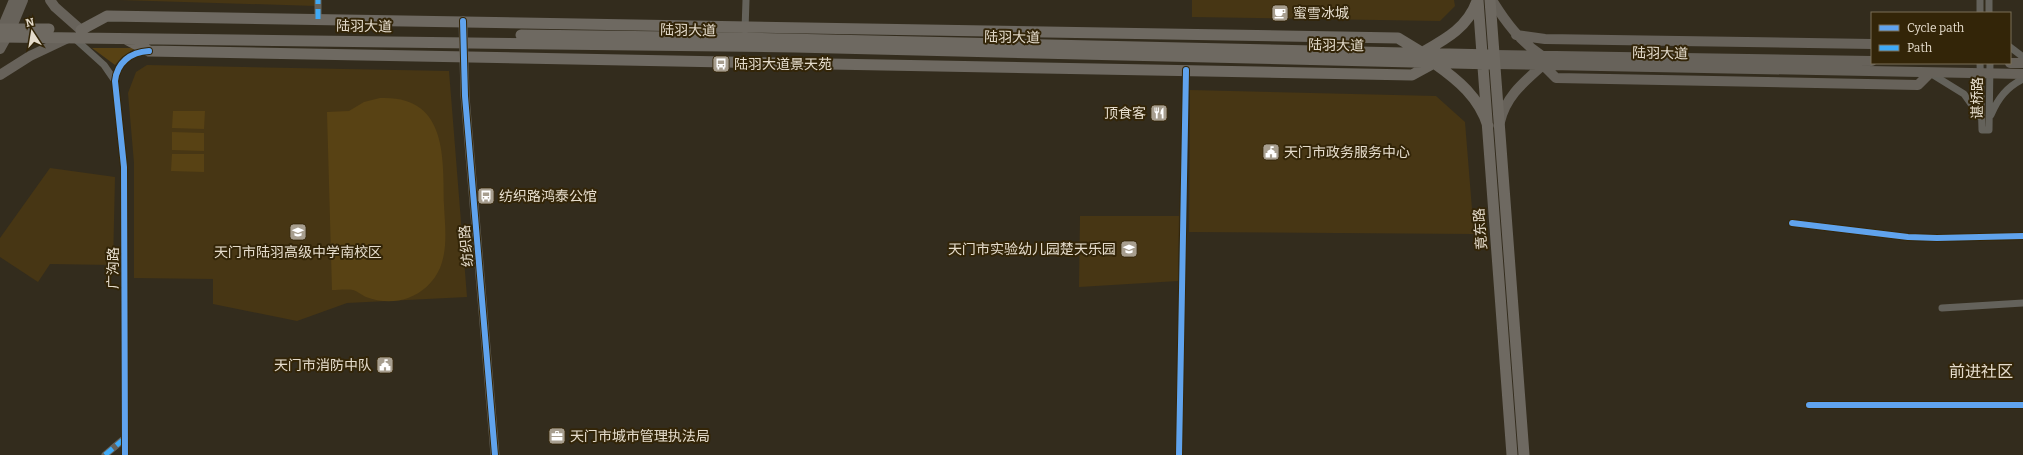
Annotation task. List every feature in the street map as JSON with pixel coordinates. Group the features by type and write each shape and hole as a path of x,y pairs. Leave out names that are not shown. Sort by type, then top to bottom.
{"main road":[{"path":"0,49 14,0"},
{"path":"4,32 23,0"},
{"path":"50,0 55,7 81,30 107,16 746,25 1398,38 1422,52 1444,40 1460,28 1473,12 1477,0"},
{"name":"竟东路","path":"1477,0 1482,59 1494,126 1524,455"},
{"path":"124,37 149,51 1412,74 1434,63 1457,79 1473,96 1494,126 1502,115 1512,94 1542,60 1516,35 1491,0"},
{"name":"竟东路","path":"1491,0 1494,59 1494,126 1512,455"},
{"name":"陆羽大道","path":"4,32 81,30 464,38 1434,63 1494,59 1930,73 2023,74"},
{"name":"陆羽大道","path":"4,32 72,37 745,38 1422,52 1482,59"},
{"path":"1516,35 1544,39 1871,44"},
{"path":"0,75 30,56 72,37"},
{"name":"陆羽大道","path":"1542,60 1871,61"},
{"path":"2011,63 2023,63"}],"street":[{"path":"318,0 318,19"},
{"path":"745,38 746,0"},
{"path":"1979,12 1980,0"},
{"path":"1989,0 1990,12"},
{"name":"纺织路","path":"463,21 466,96 496,455"},
{"path":"72,37 104,65 115,81"},
{"path":"2011,48 2023,57"},
{"path":"115,81 118,68 124,61 137,53 149,51"},
{"name":"谌桥路","path":"1980,64 1985,74 1990,130 1982,130 1985,74 1990,64"},
{"path":"1179,455 1186,70"},
{"path":"1930,73 1964,94 1982,120"},
{"path":"1990,119 1997,101 2006,90 2023,78"},
{"name":"广沟路","path":"115,81 124,167 125,455"},
{"path":"1792,223 1908,237 1944,238 2023,236"},
{"path":"1942,308 2023,303"},
{"path":"1809,405 2023,405"},
{"path":"105,455 125,438"}],"shaded area":[{"path":"119,0 316,0 316,6"},
{"path":"1192,0 1454,0 1455,6 1440,21 1192,17"},
{"path":"92,48 134,49 122,57 115,65"},
{"name":"天门市陆羽高级中学南校区","path":"147,65 449,71 467,297 347,303 297,321 213,304 213,279 134,278 134,163 128,93 136,72"},
{"path":"1190,90 1436,96 1465,122 1474,234 1189,232"},
{"path":"380,98 402,100 419,107 430,118 437,133 443,168 445,237 443,260 440,268 431,282 423,290 403,300 392,301 371,299 353,290 332,290 327,112 349,111 364,102"},
{"path":"173,111 205,111 204,129 172,128"},
{"path":"172,132 204,133 204,151 172,150"},
{"path":"172,154 204,154 204,172 171,171"},
{"path":"50,168 115,177 113,265 50,264 38,282 0,257 0,238"},
{"name":"天门市实验幼儿园楚天乐园","path":"1080,216 1179,216 1178,281 1079,287"}],"marked path":[{"path":"318,0 318,19"},
{"path":"105,455 125,438"}],"cycle path":[{"path":"463,21 465,96 495,455"},
{"path":"125,455 124,167 115,81 118,69 130,56 149,51"},
{"path":"1179,455 1186,70"},
{"path":"1792,223 1908,237 1937,238 2023,236"},
{"path":"1809,405 2023,405"}],"place":[{"name":"蜜雪冰城","path":"1280,13"},
{"name":"陆羽大道景天苑","path":"721,64"},
{"name":"顶食客","path":"1159,113"},
{"name":"天门市政务服务中心","path":"1271,152"},
{"name":"纺织路鸿泰公馆","path":"486,196"},
{"name":"天门市陆羽高级中学南校区","path":"298,232"},
{"name":"天门市实验幼儿园楚天乐园","path":"1129,249"},
{"name":"天门市消防中队","path":"385,365"},
{"name":"天门市城市管理执法局","path":"557,436"}],"district":[{"name":"前进社区","path":"1981,371"}]}
